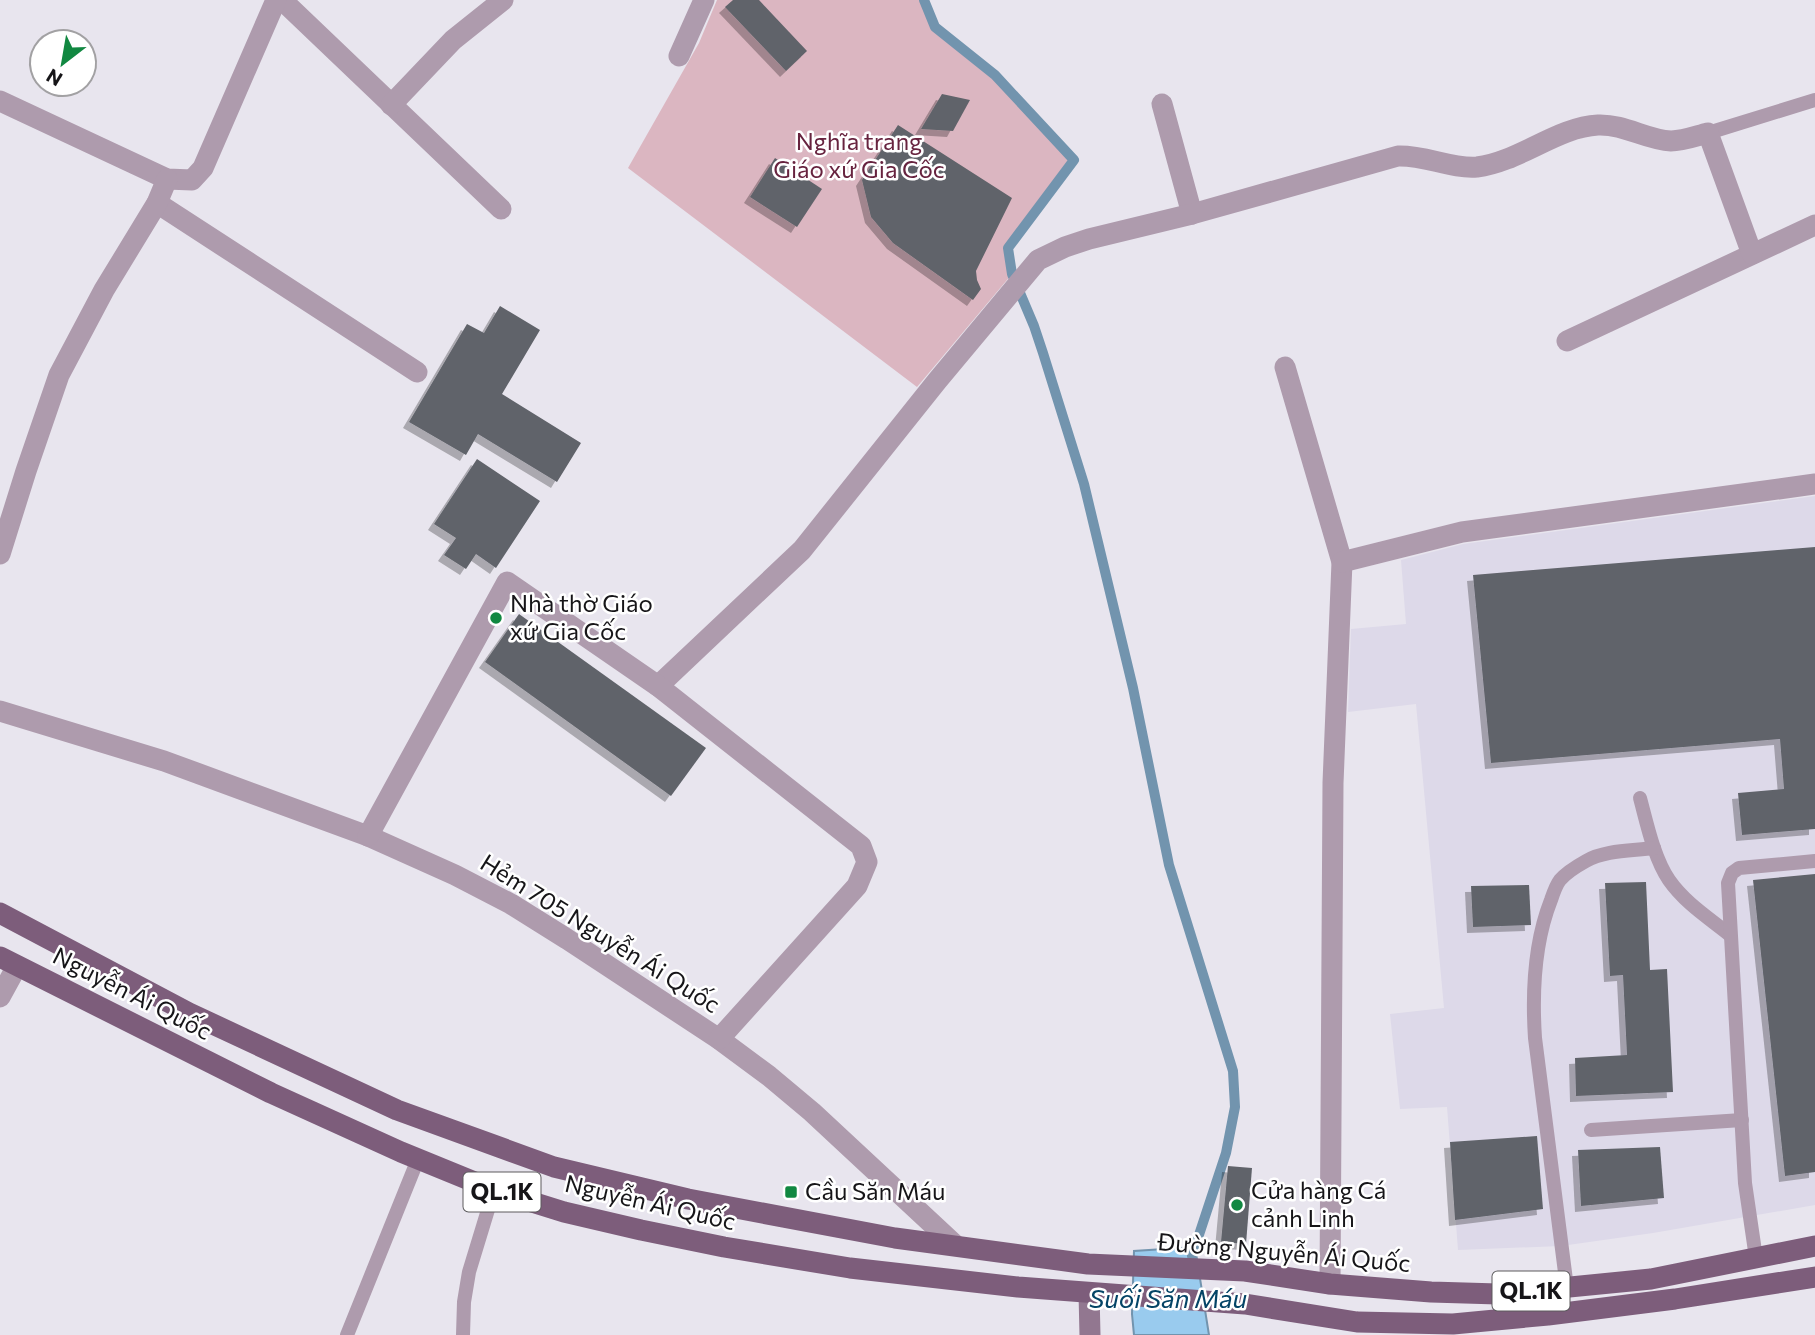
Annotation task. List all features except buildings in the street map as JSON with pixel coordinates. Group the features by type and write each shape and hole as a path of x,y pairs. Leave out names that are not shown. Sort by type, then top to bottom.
{"main road":[{"name":"Nguyễn Ái Quốc","path":"0,913 189,1013 397,1110 554,1167 688,1199 895,1238 955,1245"},
{"name":"Nguyễn Ái Quốc","path":"9,961 271,1093 418,1159 494,1189 565,1212 724,1247 850,1268 1089,1293"},
{"name":"Đường Nguyễn Ái Quốc","path":"955,1245 1088,1264 1245,1271 1330,1284 1431,1292 1485,1293 1651,1279 1815,1246"},
{"path":"1088,1264 1089,1293"},
{"name":"QL.1K","path":"1089,1293 1245,1304 1357,1322 1453,1324 1611,1307 1815,1277"}],"street":[{"path":"0,101 167,179 192,180 203,168 276,0"},
{"path":"282,0 501,209"},
{"path":"390,105 453,40 503,0"},
{"path":"679,56 705,0"},
{"path":"1162,104 1192,214"},
{"path":"658,686 802,550 1038,260 1065,247 1398,156 1412,155 1453,165 1476,167 1496,163 1574,130 1597,125 1621,127 1653,138 1672,141 1708,133 1752,254"},
{"path":"0,554 59,375 104,290 157,203 167,179"},
{"path":"157,203 417,372"},
{"path":"1567,341 1815,225"},
{"path":"1285,367 1342,562 1333,783 1330,1284"},
{"path":"1342,562 1462,532 1815,484"},
{"path":"368,836 507,582 658,686 861,846 867,862 857,887 719,1038"},
{"name":"Hẻm 705 Nguyễn Ái Quốc","path":"0,711 164,761 368,836 455,875 511,904 719,1038 769,1076 812,1112 955,1245"},
{"path":"0,997 9,961"},
{"path":"1089,1293 1090,1335"}],"lane":[{"path":"1708,133 1815,100"},
{"path":"1640,798 1654,848 1668,879 1692,906 1730,934"},
{"path":"1567,1288 1535,1038 1533,1013 1539,943 1545,916 1559,881 1572,870 1588,860 1606,854 1654,848"},
{"path":"1756,1258 1745,1184 1728,883 1732,873 1738,869 1815,861"},
{"path":"1591,1130 1741,1120"},
{"path":"347,1335 418,1159"},
{"path":"463,1335 464,1302 469,1272 494,1189"}],"shaded area":[{"path":"1815,496 1815,1205 1561,1246 1458,1250 1447,1107 1400,1109 1390,1014 1444,1008 1416,704 1348,712 1351,629 1406,624 1401,560 1463,544"}],"green space":[{"name":"Nghĩa trang Giáo xứ Gia Cốc","path":"717,0 924,0 935,27 996,75 1074,160 1008,248 1012,274 917,387 628,168 699,43"}],"water":[{"name":"Suối Săn Máu","path":"1195,1247 1209,1335 1134,1335 1134,1251"}],"waterway":[{"path":"924,0 935,27 995,75 1074,160 1008,248 1012,274 1034,326 1084,484 1133,688 1169,865 1233,1071 1235,1107 1226,1153 1192,1256"}],"place":[{"name":"Nhà thờ Giáo xứ Gia Cốc","path":"496,618"},
{"name":"Cầu Săn Máu","path":"791,1192"},
{"name":"Cửa hàng Cá cảnh Linh","path":"1237,1205"}]}
